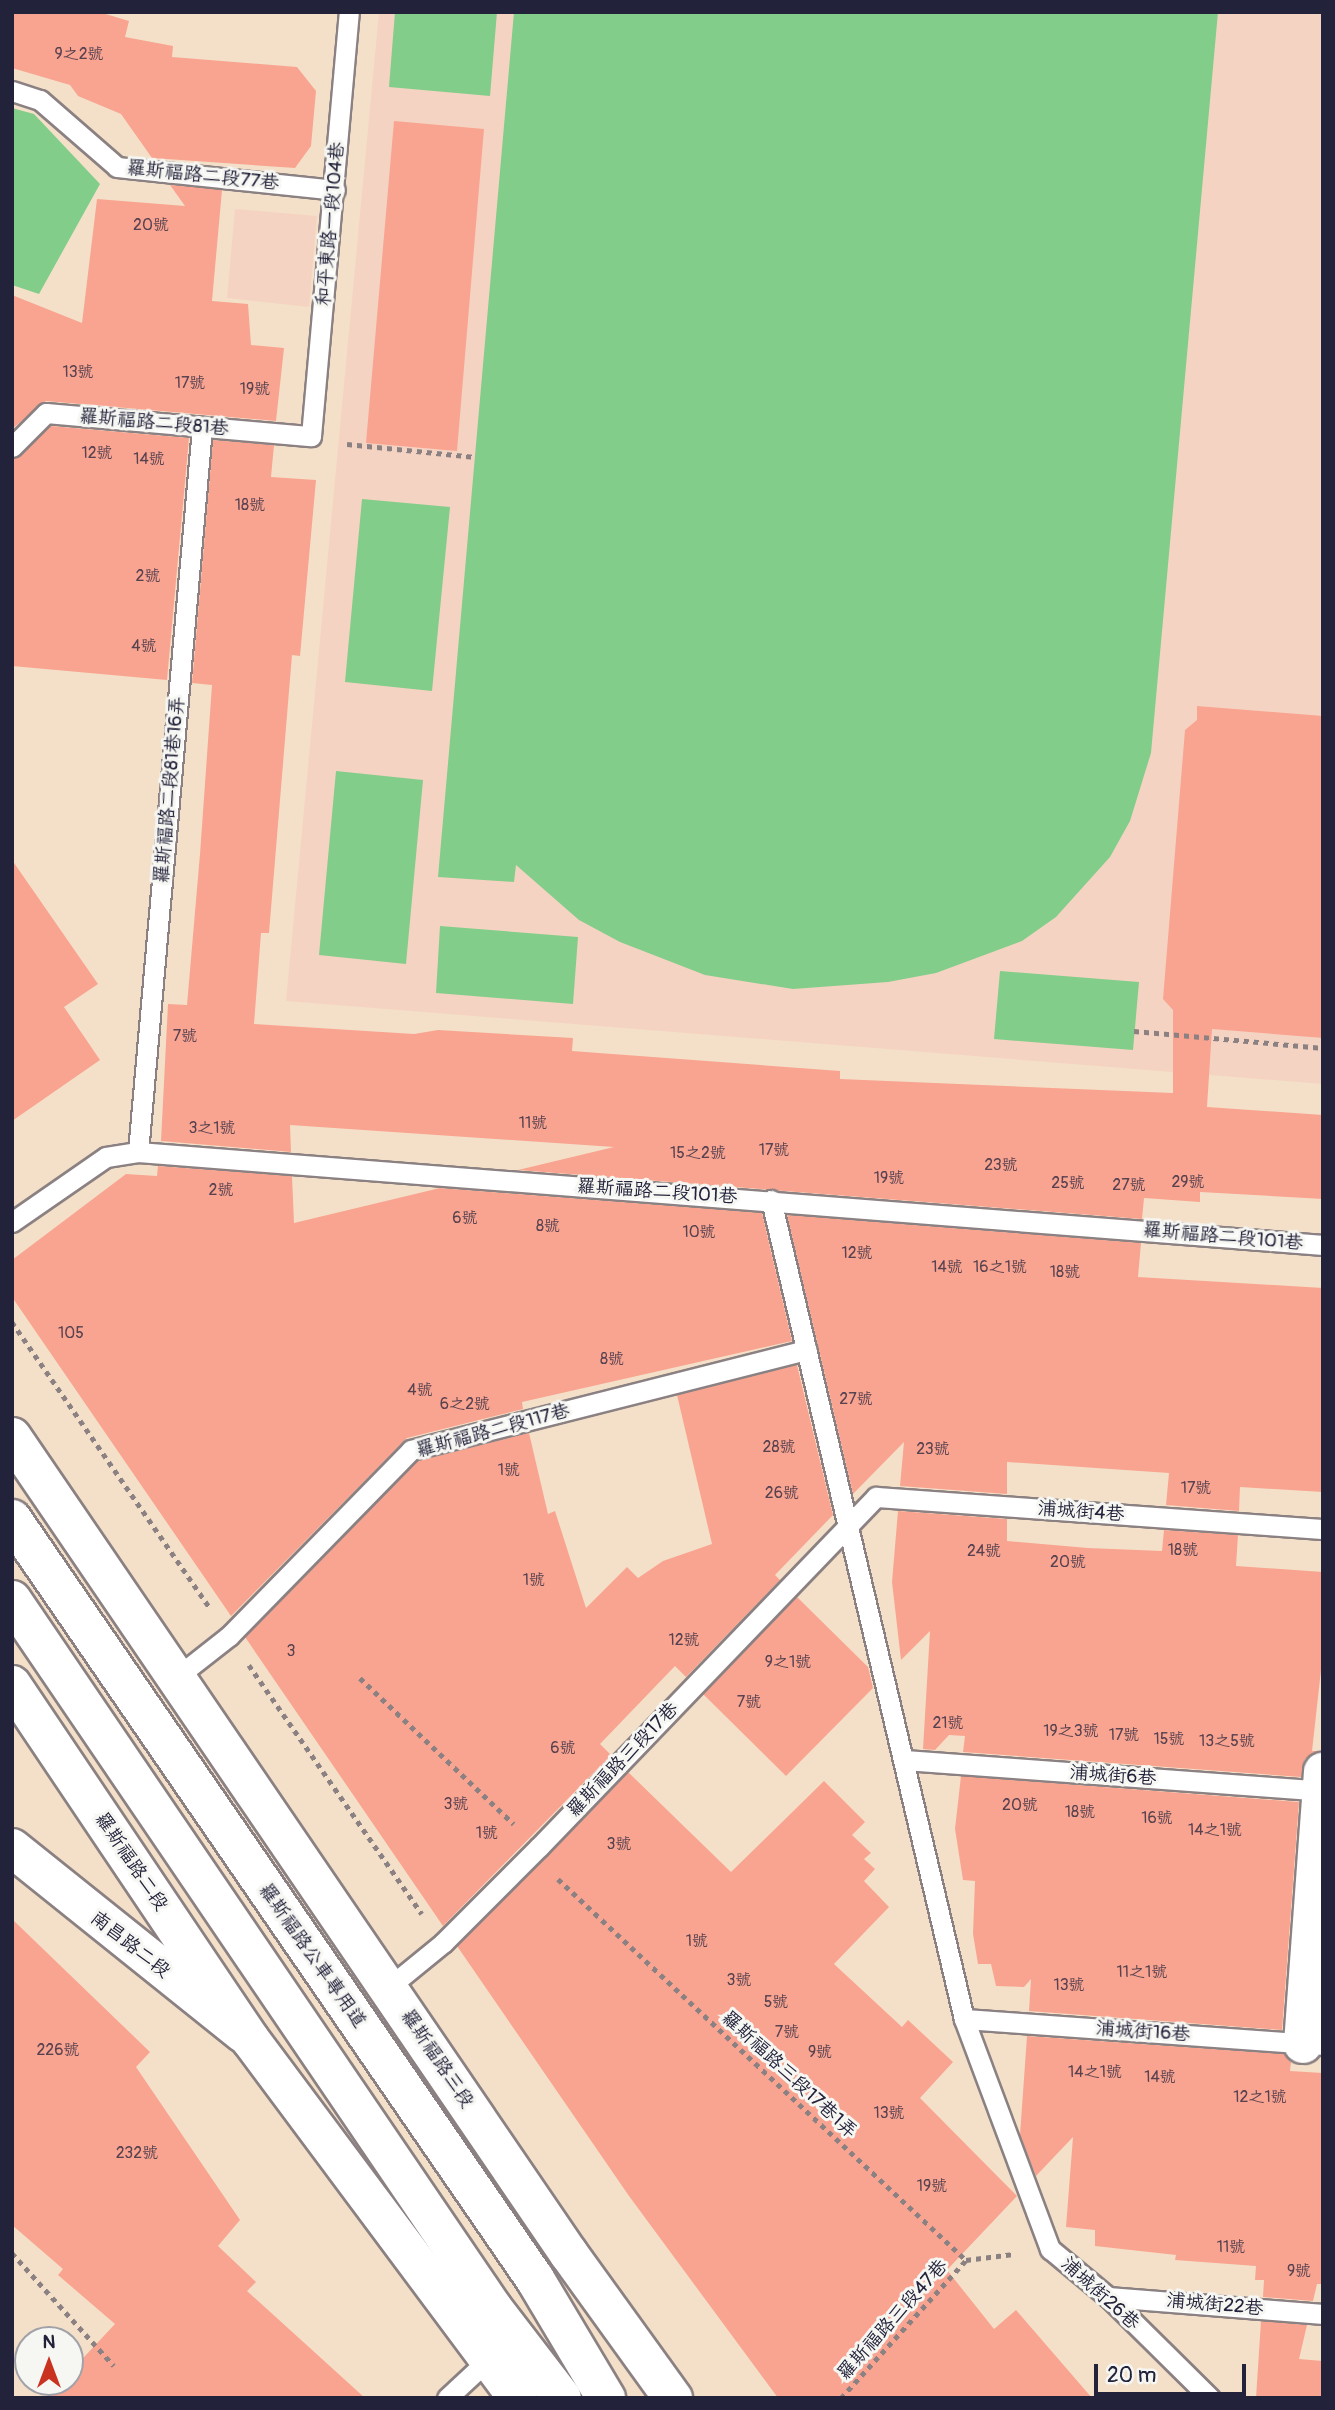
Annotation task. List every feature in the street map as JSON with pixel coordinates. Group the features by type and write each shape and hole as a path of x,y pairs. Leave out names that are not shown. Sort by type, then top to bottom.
{"main road":[{"path":"12,1437 98,1557 178,1676"},
{"name":"羅斯福路公車專用道","path":"12,1519 535,2279 606,2398"},
{"path":"98,1557 132,1694"},
{"path":"12,1600 493,2308 562,2398"},
{"name":"羅斯福路三段","path":"178,1676 569,2254 673,2398"},
{"name":"羅斯福路二段","path":"12,1685 250,2039"},
{"path":"1313,2045 1322,1785"},
{"name":"南昌路二段","path":"12,1848 250,2039"},
{"path":"250,2039 518,2398"}],"lane":[{"name":"和平東路一段104巷","path":"311,436 349,12"},
{"name":"羅斯福路二段77巷","path":"12,91 40,100 117,167 335,190"},
{"name":"羅斯福路二段81巷","path":"12,447 46,413 311,436"},
{"name":"羅斯福路二段81巷16弄","path":"138,1152 202,428"},
{"name":"羅斯福路二段101巷","path":"12,1222 106,1157 138,1152 1323,1245"},
{"path":"771,1200 850,1523 964,2018 1050,2249"},
{"name":"羅斯福路二段117巷","path":"178,1676 229,1636 411,1450 807,1350"},
{"name":"浦城街4巷","path":"850,1523 876,1497 1323,1529"},
{"name":"羅斯福路三段17巷","path":"388,1987 443,1943 539,1847 850,1523"},
{"name":"浦城街6巷","path":"904,1760 1322,1785"},
{"name":"浦城街16巷","path":"964,2018 1313,2045"},
{"name":"浦城街26巷","path":"1050,2249 1108,2297 1210,2398"},
{"name":"浦城街22巷","path":"1108,2297 1323,2314"},
{"path":"447,2398 489,2359"}],"path":[{"path":"311,436 338,443 475,457"},
{"path":"1134,1031 1323,1048"},
{"path":"12,1322 443,1943"},
{"name":"羅斯福路三段17巷1弄","path":"360,1678 539,1847 550,1871 966,2260"},
{"path":"966,2260 1050,2249"},
{"path":"12,2253 114,2366"},
{"name":"羅斯福路三段47巷","path":"841,2398 966,2260"}],"shaded area":[{"path":"379,12 1323,12 1323,1084 286,1001"},
{"path":"235,209 317,216 309,307 227,298"}],"green space":[{"path":"395,12 497,12 490,96 389,87"},
{"path":"514,12 1218,12 1151,753 1130,821 1110,857 1056,917 1022,941 936,973 888,982 793,989 705,975 620,942 579,920 516,865 514,882 438,877"},
{"path":"12,108 34,114 100,184 39,294 12,285"},
{"path":"362,499 450,507 432,691 345,682"},
{"path":"336,771 423,780 406,964 319,955"},
{"path":"440,926 578,937 573,1004 436,993"},
{"path":"1000,971 1139,982 1133,1050 994,1039"}],"building":[{"path":"12,12 99,12 129,21 125,37 173,46 172,57 297,67 316,91 311,146 295,168 152,158 121,114 78,96 70,85 12,68"},
{"path":"394,121 484,129 457,451 366,443"},
{"path":"170,185 222,190 212,301 248,304 251,345 284,348 276,421 46,401 12,429 12,295 82,323 97,199 185,206"},
{"path":"51,426 189,438 167,680 12,666 12,459"},
{"path":"213,440 274,445 271,477 316,480 300,656 292,655 269,933 261,933 254,1024 414,1034 438,1030 573,1038 572,1051 840,1071 840,1079 1173,1093 1173,1010 1163,999 1185,730 1197,720 1197,706 1323,716 1323,1038 1212,1029 1207,1107 1323,1115 1323,1199 1200,1192 1200,1202 1144,1198 1142,1219 518,1170 614,1147 290,1125 291,1152 161,1141 168,1004 187,1005 200,854 212,685 192,683"},
{"path":"12,860 98,984 64,1007 100,1060 12,1121"},
{"path":"158,1166 292,1176 294,1223 440,1188 762,1213 792,1341 522,1402 523,1409 407,1438 231,1616 12,1297 12,1260 126,1174 157,1176"},
{"path":"787,1215 1141,1243 1138,1277 1323,1288 1323,1492 1240,1487 1239,1511 1166,1505 1169,1473 1007,1462 1007,1494 900,1486 904,1442 853,1494"},
{"path":"797,1365 833,1515 775,1575 780,1580 686,1677 675,1666 600,1744 611,1755 443,1926 245,1637 417,1461 529,1433 548,1514 555,1511 586,1608 627,1567 638,1578 663,1561 712,1544 677,1395"},
{"path":"898,1511 1007,1519 1007,1541 1088,1548 1162,1551 1164,1530 1238,1535 1236,1566 1323,1572 1323,1652 1312,1751 1319,1751 1305,1759 1301,1777 963,1752 965,1736 949,1735 935,1750 923,1749 930,1631 901,1660 892,1582"},
{"path":"797,1597 868,1667 873,1688 786,1776 703,1694"},
{"path":"628,1772 731,1872 824,1781 865,1822 852,1835 871,1853 864,1859 875,1869 864,1881 889,1907 834,1964 902,2027 908,2020 953,2062 920,2098 1017,2196 947,2270 994,2329 1016,2310 1092,2398 778,2398 629,2196 457,1946"},
{"path":"961,1776 1299,1802 1282,2030 1029,2011 1031,1979 1024,1987 996,1986 991,1964 978,1964 973,1934 975,1881 963,1880 955,1829"},
{"path":"12,1919 150,2052 136,2067 240,2220 218,2246 256,2282 247,2291 365,2398 46,2398 84,2396 84,2357 115,2324 58,2275 63,2269 12,2225"},
{"path":"1027,2036 1284,2054 1291,2062 1290,2071 1323,2073 1323,2284 1317,2284 1313,2301 1263,2297 1264,2280 1255,2280 1256,2266 1175,2260 1176,2255 1095,2246 1095,2230 1066,2227 1073,2137 1036,2176 1020,2135"},
{"path":"1261,2321 1307,2325 1299,2359 1323,2361 1323,2398 1256,2398"}]}
